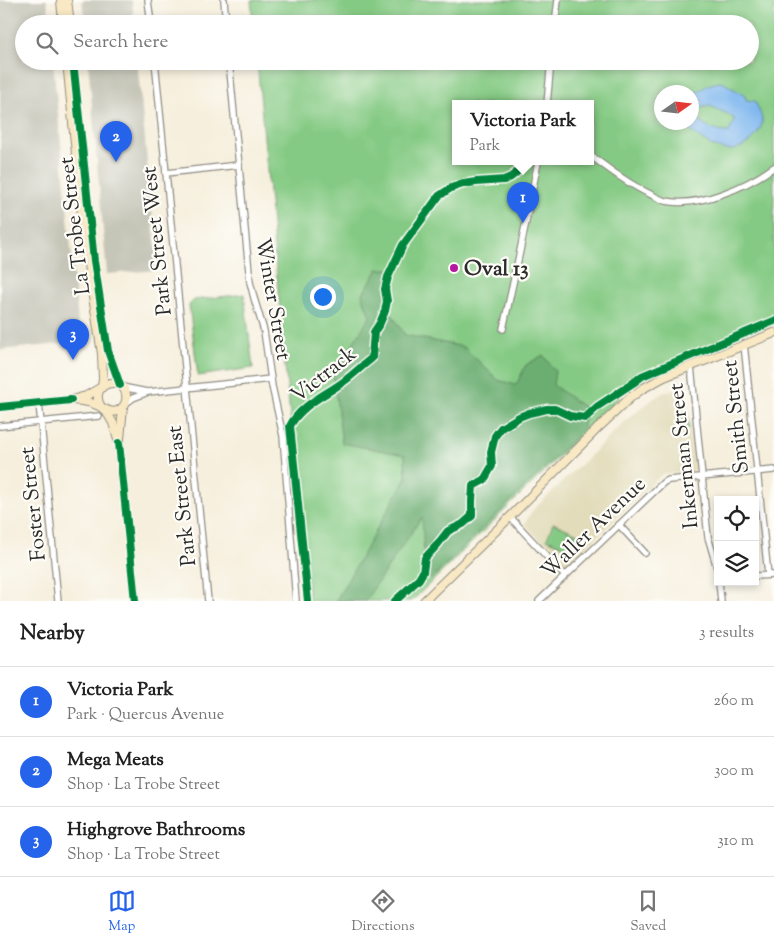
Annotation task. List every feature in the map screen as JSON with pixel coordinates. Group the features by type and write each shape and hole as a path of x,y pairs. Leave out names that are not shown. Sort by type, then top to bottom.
{"main road":[{"path":"61,0 62,15"},
{"path":"67,0 69,15"},
{"name":"La Trobe Street","path":"68,70 85,246 102,354 103,379 101,387"},
{"name":"La Trobe Street","path":"74,70 94,261 108,351 121,386"},
{"path":"424,601 630,398 657,380 774,333"},
{"path":"0,407 71,400 86,396 113,382 121,386 126,395 119,443"},
{"path":"101,387 97,398 102,412"},
{"path":"71,400 95,404 113,423 119,443 135,601"},
{"path":"102,412 115,412 124,405"}],"street":[{"path":"148,0 150,15"},
{"path":"224,0 225,15"},
{"path":"556,15 558,0"},
{"name":"Park Street West","path":"156,70 187,388"},
{"name":"Winter Street","path":"230,70 250,282 264,331 284,446 296,601"},
{"path":"547,100 550,70"},
{"path":"594,159 639,189 666,201 674,202 699,200 735,189 756,180 774,168"},
{"path":"166,173 239,165"},
{"path":"503,329 537,165"},
{"name":"Smith Street","path":"744,344 757,472 771,575"},
{"name":"Inkerman Street","path":"691,366 708,540 714,559"},
{"path":"124,405 148,392 271,379"},
{"path":"121,386 148,392"},
{"name":"Park Street East","path":"187,388 208,601"},
{"name":"Foster Street","path":"39,404 58,601"},
{"path":"0,426 41,422 102,412"},
{"name":"Waller Avenue","path":"539,601 664,482 774,470"},
{"path":"510,517 565,576"},
{"path":"619,525 645,553"},
{"path":"719,586 721,601"}],"shaded area":[{"path":"0,0 47,0 49,15 15,15 15,70 54,70 80,342 0,350"},
{"path":"82,0 132,0 133,15 84,15"},
{"path":"89,70 138,70 158,270 107,274"},
{"path":"686,387 695,469 693,472 662,474 568,564 563,564 525,525 532,511 630,417 664,392"}],"green space":[{"path":"251,0 774,0 774,324 647,377 620,396 595,423 412,601 309,601 258,70 759,70 759,15 252,15"},
{"path":"378,269 392,269 387,307 405,335 464,347 498,380 516,385 526,365 543,355 555,371 553,385 586,409 582,431 431,579 425,575 422,517 365,601 336,601 406,478 405,455 342,443 333,374 370,317 362,295"},
{"path":"244,294 253,368 198,376 189,305 194,300"},
{"path":"687,411 689,428 680,429 679,412"},
{"path":"553,523 578,534 572,550 547,539"}],"water":[{"path":"719,82 745,96 746,100 755,101 762,119 762,125 751,141 733,150 720,149 702,140 689,130 699,130 699,119 706,126 724,132 729,132 734,122 734,118 728,114 710,106 700,108 699,111 699,91 708,85"}],"cycle path":[{"path":"74,70 94,261 108,351 120,385"},
{"name":"Victrack","path":"308,601 290,426 301,411 340,384 372,358 374,332 380,323 387,301 385,289 388,277 403,245 439,196 451,188 463,184 504,180 517,172 521,165"},
{"path":"395,601 419,579 423,572 425,558 448,531 463,524 472,516 473,486 484,480 492,466 491,452 495,436 501,428 519,417 547,409 555,409 570,416 585,418 598,406 642,376 774,321"},
{"path":"0,407 71,400"},
{"path":"119,443 135,601"}],"place":[{"name":"Mega Meats","path":"116,162"},
{"name":"Victoria Park","path":"523,223"},
{"name":"Oval 13","path":"454,268"},
{"name":"Highgrove Bathrooms","path":"73,360"}]}
